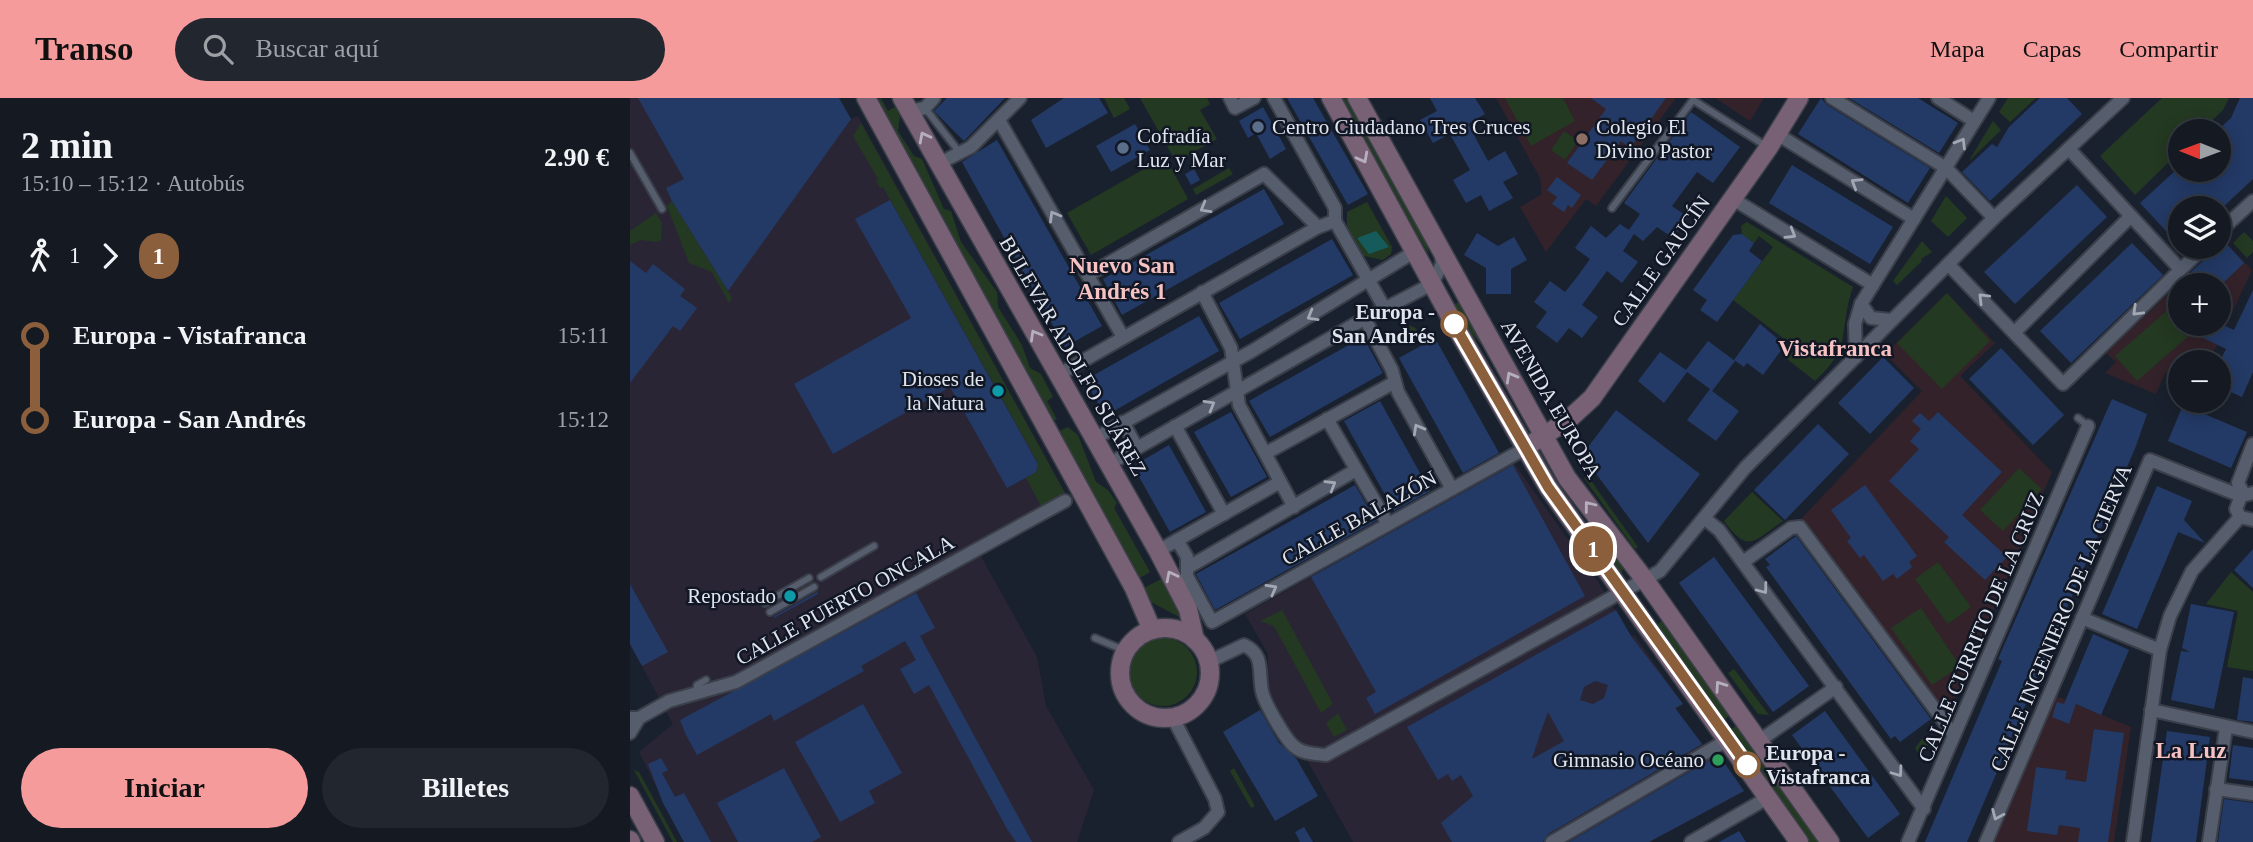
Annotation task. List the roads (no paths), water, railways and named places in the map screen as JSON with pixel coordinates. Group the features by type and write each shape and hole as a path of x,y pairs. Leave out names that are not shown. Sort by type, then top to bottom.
{"main road":[{"path":"866,98 1134,588 1152,630"},
{"path":"1331,98 1432,285 1548,487 1729,739 1799,842"},
{"name":"AVENIDA EUROPA","path":"1357,98 1567,478 1646,580 1830,842"},
{"name":"CALLE GAUCÍN","path":"1525,448 1592,398 1733,199 1799,98"},
{"name":"BULEVAR ADOLFO SUÁREZ","path":"918,104 938,164 1158,551 1188,609 1195,640"},
{"path":"1171,629 1195,640 1208,662 1207,689 1199,703 1173,718 1150,716 1132,704 1121,684 1121,662 1132,642 1152,630 1171,629"},
{"path":"630,796 655,842"}],"street":[{"path":"938,164 971,147 1020,98"},
{"path":"1232,103 1254,98"},
{"path":"1274,98 1335,208 1335,221 1385,309"},
{"path":"1832,98 1946,168 1994,218"},
{"path":"1938,98 1974,121"},
{"path":"1856,357 1855,324 1861,303 1989,98"},
{"path":"1208,662 1244,645 1253,649 1261,665 1262,693 1288,740 1296,749 1326,755 1646,580 1660,571 1745,468 1891,320 1994,218 2123,98"},
{"path":"999,120 1123,337"},
{"path":"1773,140 1914,219"},
{"path":"2069,149 2180,269"},
{"path":"1088,275 1264,174 1318,227"},
{"path":"1733,199 1873,285"},
{"path":"2231,221 2253,201"},
{"path":"2016,331 2131,216"},
{"path":"1058,375 1318,227 1335,221"},
{"path":"1108,464 1365,319 1432,285 1442,264 1441,249"},
{"path":"1094,439 1234,361 1414,252"},
{"path":"1948,264 2016,331 2063,384 2191,259"},
{"path":"1202,292 1231,348 1239,405 1294,507"},
{"path":"1861,303 1864,313 1871,318 1891,320"},
{"path":"1365,319 1392,370 1398,392 1452,489"},
{"path":"1266,453 1395,382"},
{"path":"1328,419 1388,524"},
{"path":"1123,422 1137,448"},
{"name":"CALLE CURRITO DE LA CRUZ","path":"1909,842 2083,422"},
{"path":"1175,426 1224,514"},
{"path":"2133,842 2160,650 2181,587 2192,571 2247,519 2236,509 2246,494 2238,483 2253,444"},
{"name":"CALLE BALAZÓN","path":"1187,568 1187,576 1212,622 1525,448"},
{"name":"CALLE INGENIERO DE LA CIERVA","path":"1986,842 2150,460 2246,494"},
{"path":"1177,540 1187,557 1187,568 1356,470"},
{"path":"1158,551 1280,482"},
{"name":"CALLE PUERTO ONCALA","path":"630,733 634,718 670,701 737,682 1060,506"},
{"path":"1704,519 1718,530 1743,562 1924,809"},
{"path":"1743,562 1791,528 1800,527 1954,735"},
{"path":"2082,618 2160,650"},
{"path":"1759,741 1836,687"},
{"path":"2151,710 2253,732"},
{"path":"1173,718 1215,799 1218,812 1204,828 1179,842"},
{"path":"2209,842 2226,728"},
{"path":"1552,842 1729,739"},
{"path":"2216,789 2253,794"},
{"path":"1691,842 1769,797"}],"lane":[{"path":"1612,208 1693,100 1773,140"},
{"path":"918,104 960,153"},
{"path":"630,153 662,209"},
{"path":"821,576 874,546"},
{"path":"765,603 809,578"},
{"path":"770,612 814,587"},
{"path":"1095,638 1126,651"},
{"path":"695,694 697,685 706,680"}],"place":[{"name":"Centro Ciudadano Tres Cruces","path":"1258,127"},
{"name":"Colegio El Divino Pastor","path":"1582,139"},
{"name":"Cofradía Luz y Mar","path":"1123,148"},
{"name":"Europa - San Andrés","path":"1454,324"},
{"name":"Dioses de la Natura","path":"998,391"},
{"name":"Repostado","path":"790,596"},
{"name":"Gimnasio Océano","path":"1718,760"},
{"name":"Europa - Vistafranca","path":"1747,765"}],"district":[{"name":"Nuevo San Andrés 1","path":"1122,278"},
{"name":"Vistafranca","path":"1835,348"},
{"name":"La Luz","path":"2191,750"}]}
